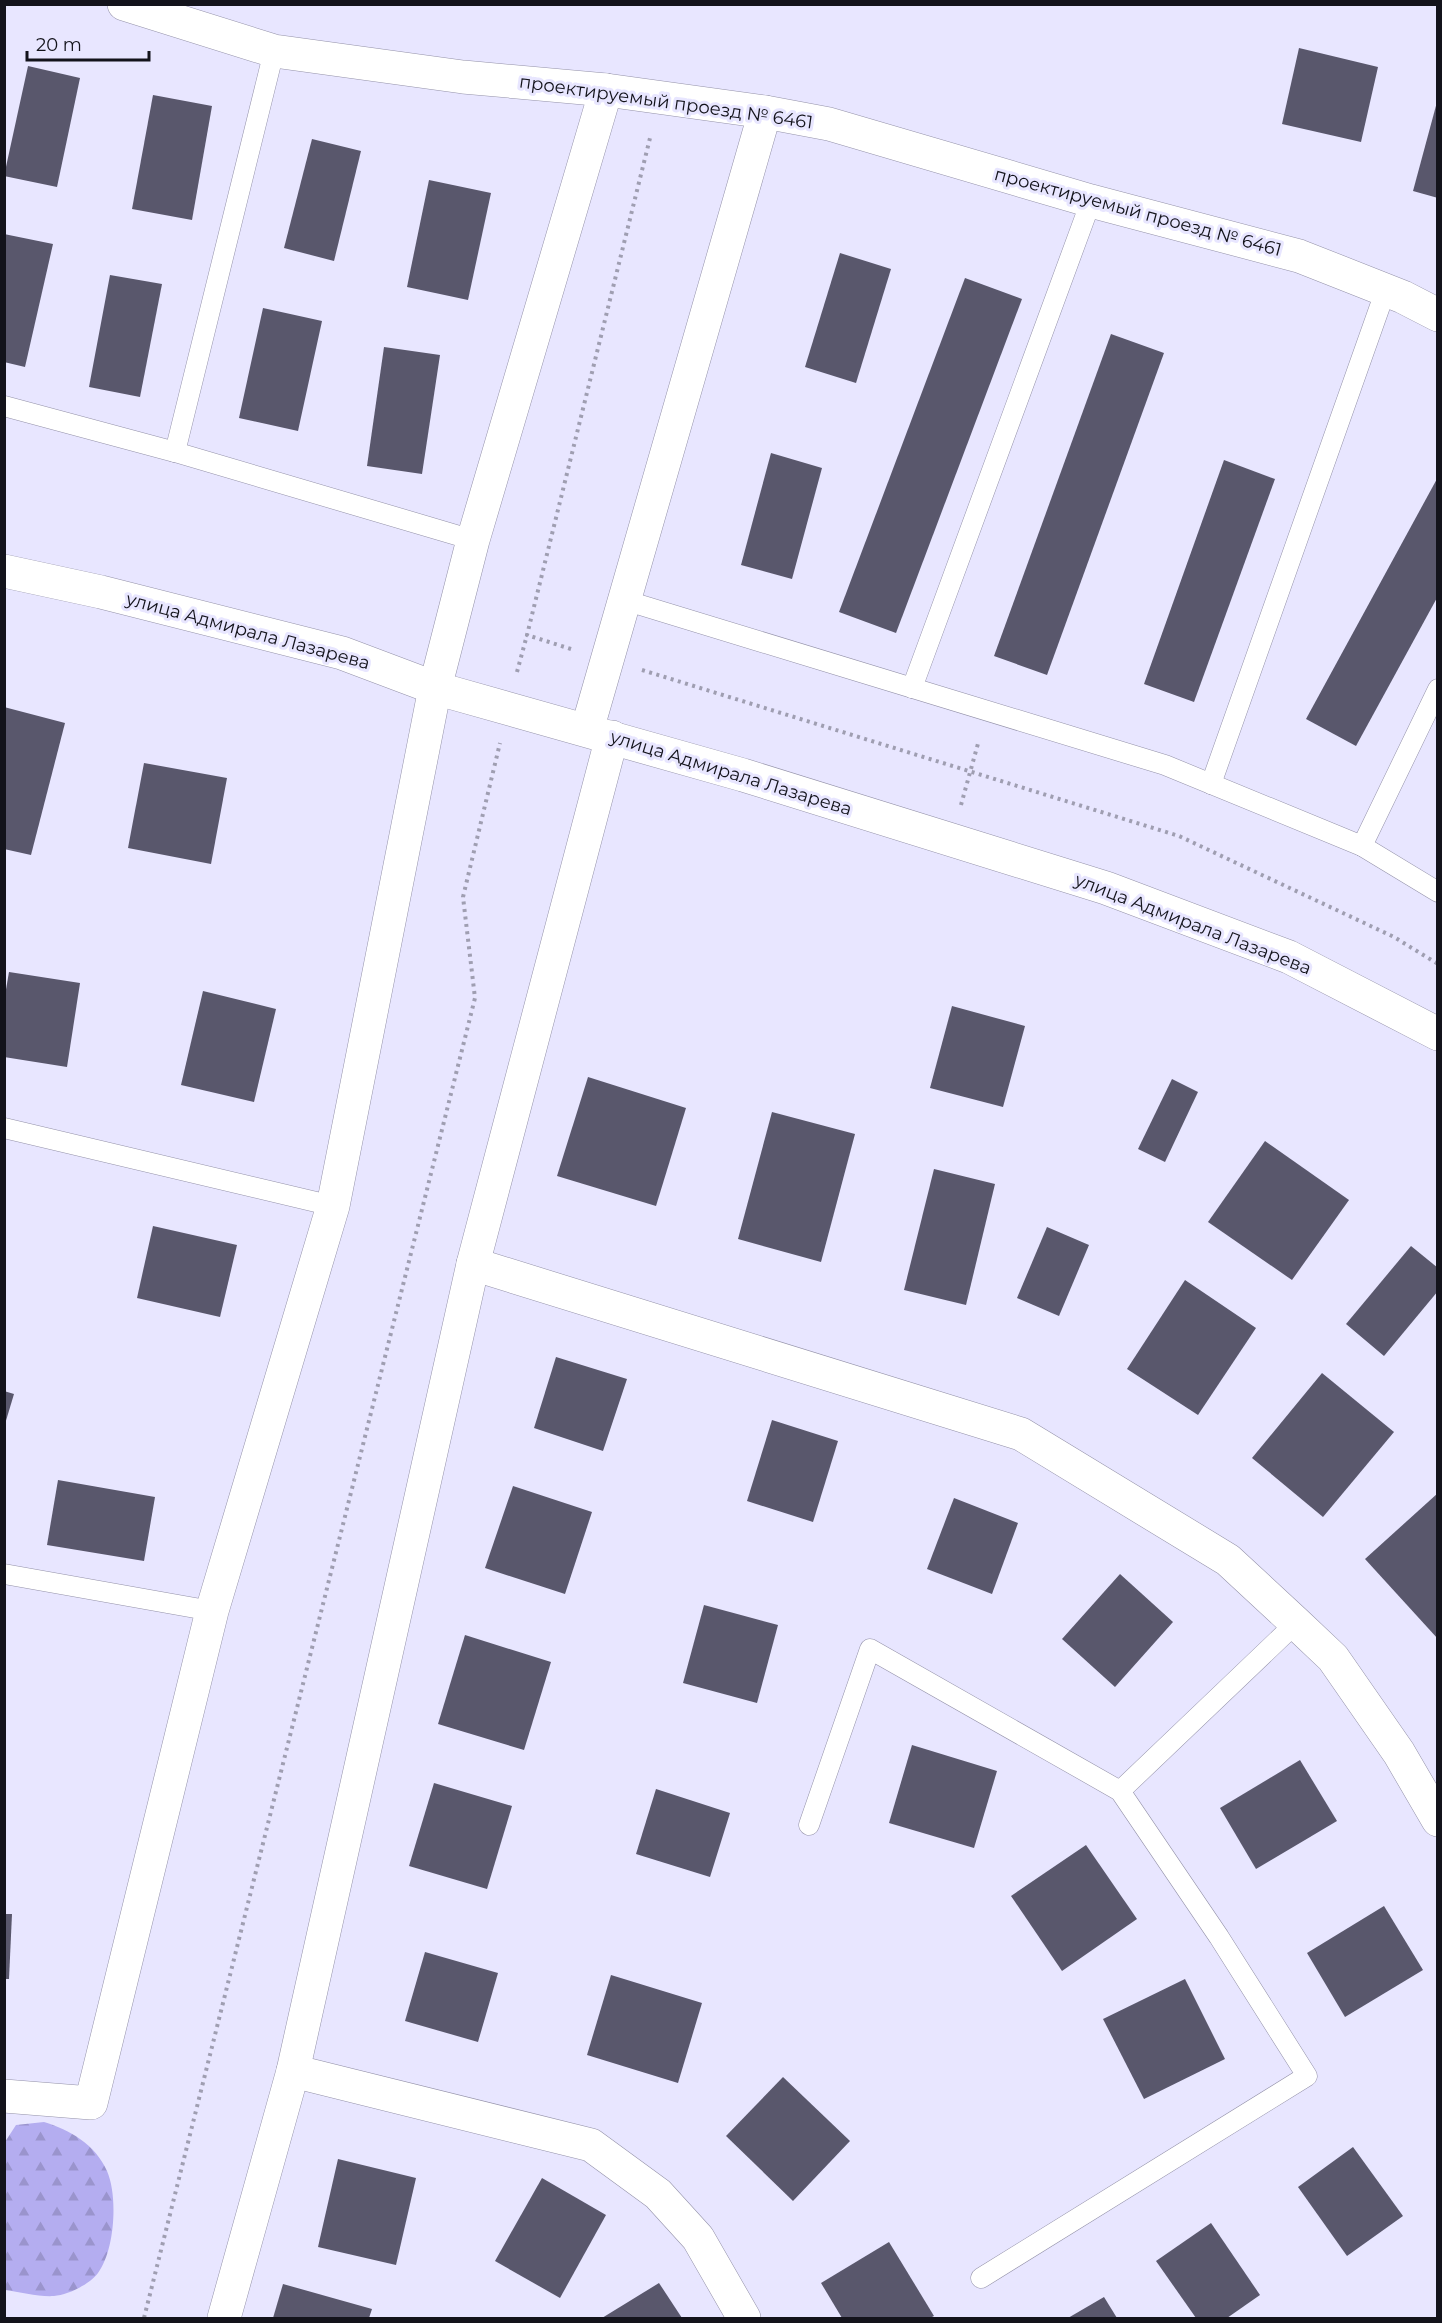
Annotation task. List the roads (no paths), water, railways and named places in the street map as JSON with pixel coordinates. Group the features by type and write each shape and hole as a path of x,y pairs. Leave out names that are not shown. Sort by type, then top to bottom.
{"street":[{"name":"проектируемый проезд № 6461","path":"124,4 274,51 463,77 660,97 829,124 1091,201 1299,256 1385,292 1403,297 1437,315"},
{"path":"4,2096 91,2103 212,1611 333,1206 435,688 473,540 606,90"},
{"path":"224,2319 293,2071 472,1264 599,734 607,660 765,112"},
{"name":"улица Адмирала Лазарева","path":"4,571 101,592 342,653 435,688 599,734 1106,888 1289,957 1437,1034"},
{"path":"472,1264 1021,1434 1228,1560 1296,1623 1333,1658 1399,1753 1437,1820"},
{"path":"293,2071 591,2145 658,2194 698,2238 744,2319"}],"lane":[{"path":"175,452 274,51"},
{"path":"912,688 1091,201"},
{"path":"1211,784 1385,292"},
{"path":"4,406 175,452 473,540"},
{"path":"624,600 1165,765 1362,846 1437,892"},
{"path":"1362,846 1437,689"},
{"path":"4,1128 333,1206"},
{"path":"4,1574 212,1611"},
{"path":"1120,1791 1296,1623"},
{"path":"808,1825 870,1649 1120,1791 1307,2076 981,2278"}]}
